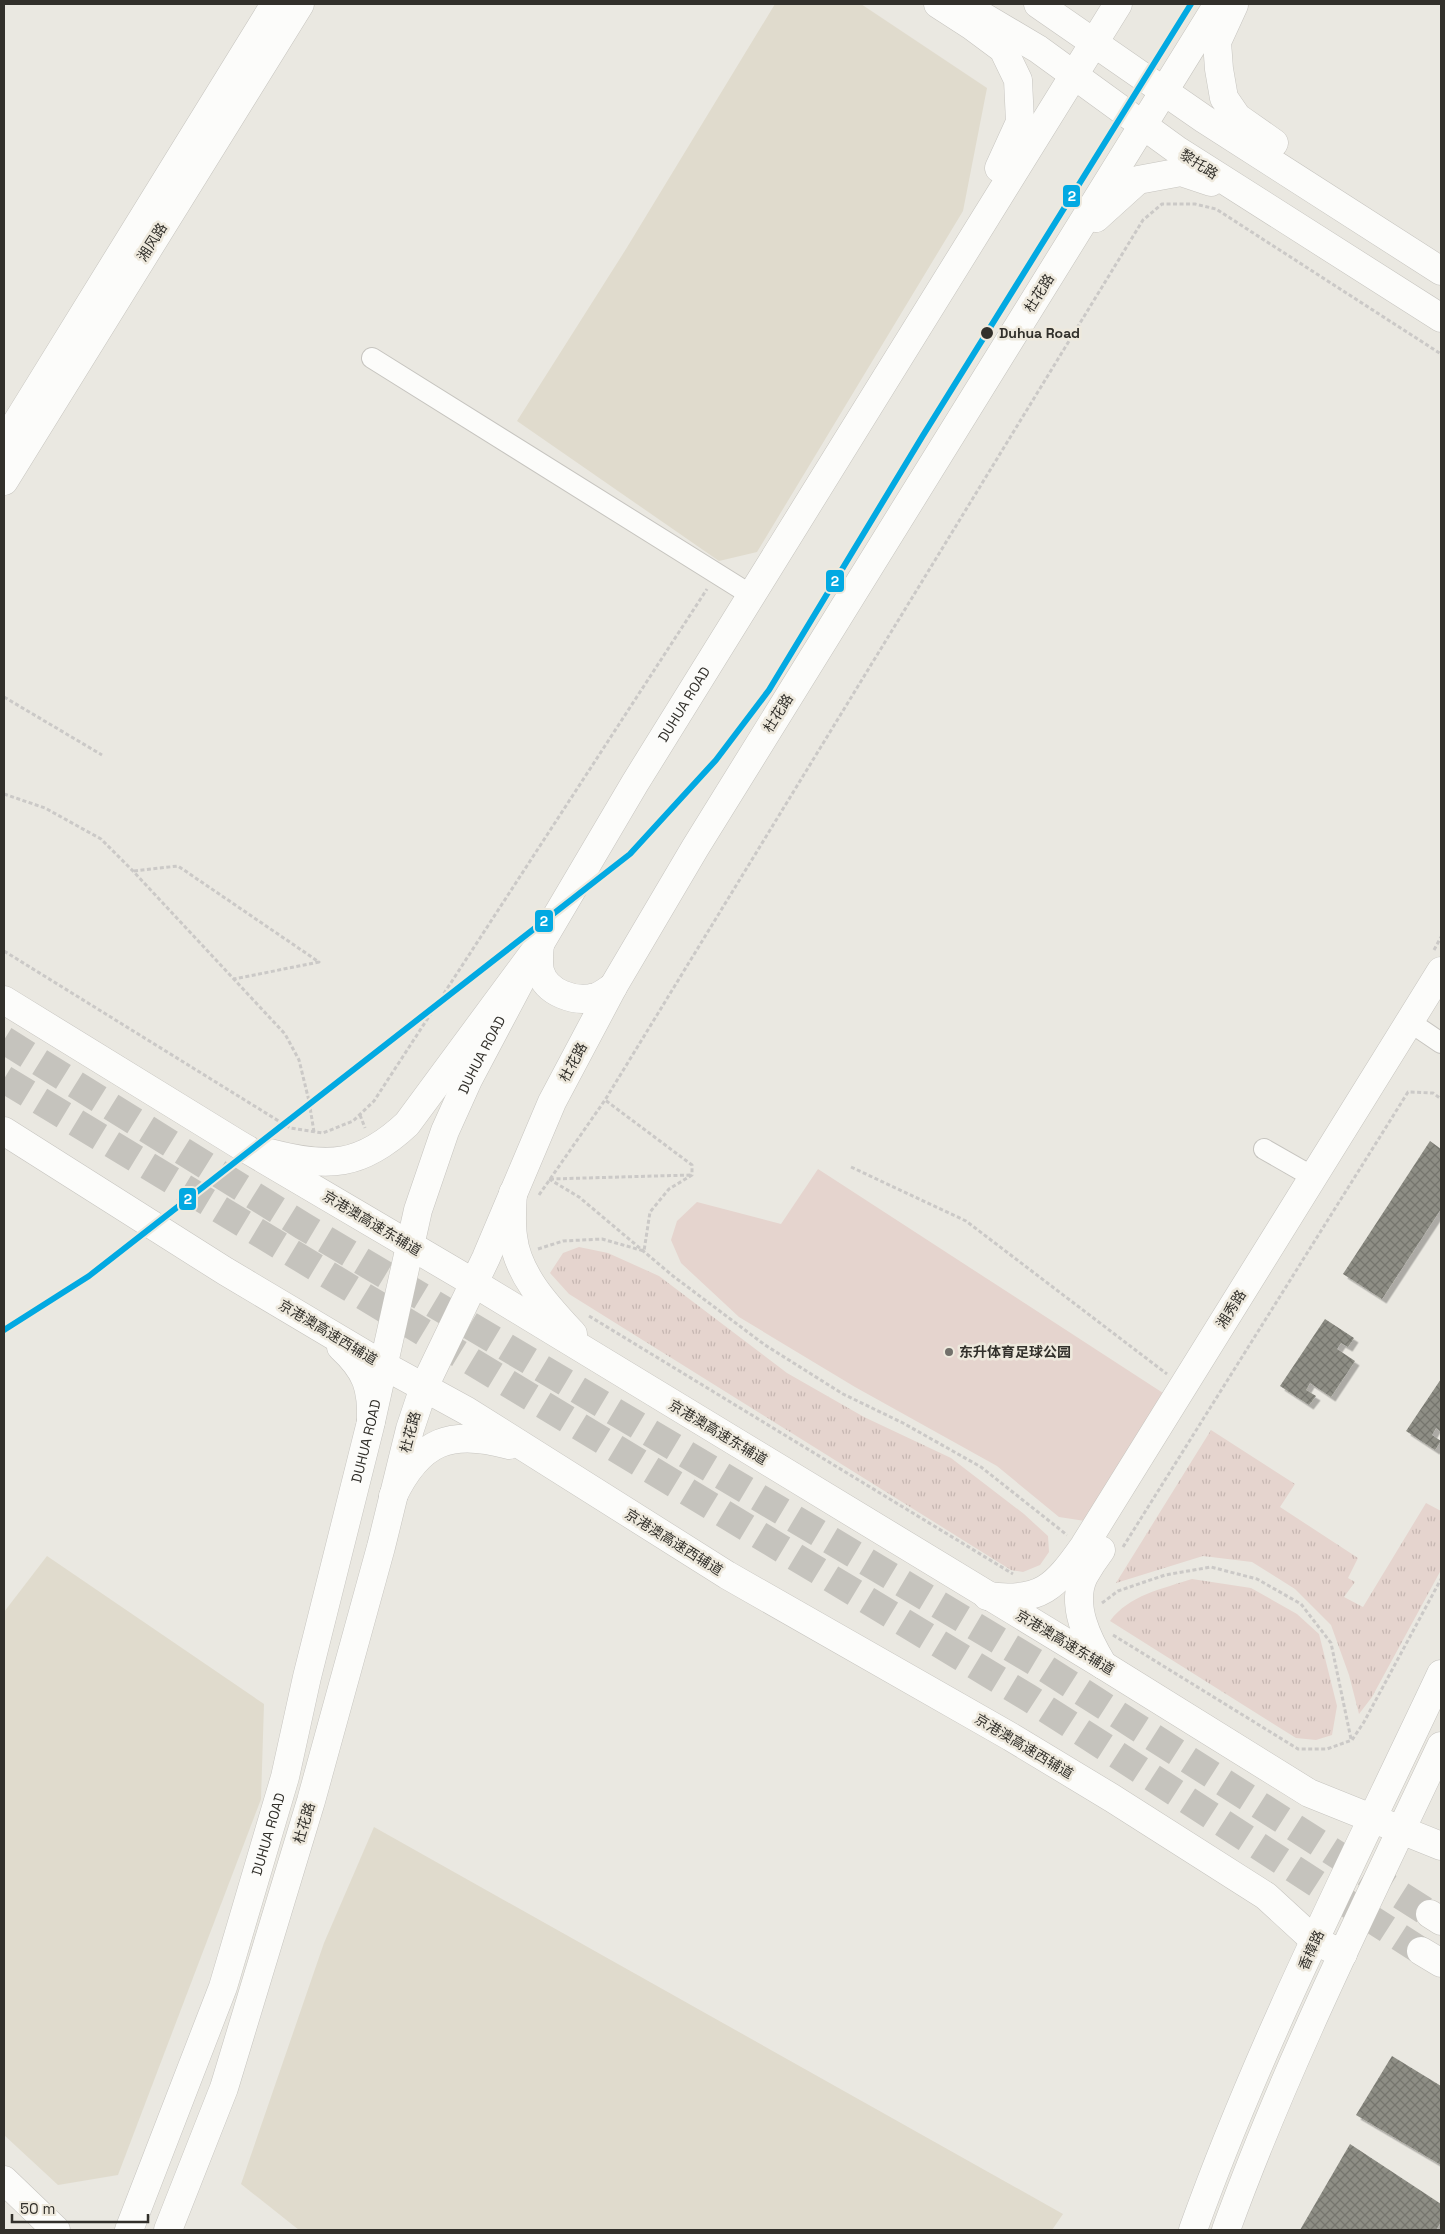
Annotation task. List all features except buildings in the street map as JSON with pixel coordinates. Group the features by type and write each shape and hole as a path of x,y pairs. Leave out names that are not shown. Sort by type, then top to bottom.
{"street":[{"name":"湘风路","path":"4,443 275,4"},
{"name":"湘风路","path":"4,480 300,4"},
{"path":"938,4 972,26 1003,50 1018,80 1020,122 1002,162 958,244 947,280"},
{"name":"黎托路","path":"962,4 1038,49 1177,150 1441,318"},
{"path":"1038,4 1204,120 1441,271"},
{"name":"DUHUA ROAD","path":"129,2230 226,1978 285,1777 307,1677 371,1421 418,1210 445,1131 468,1080 540,944 620,808 1118,4"},
{"name":"杜花路","path":"168,2230 224,2088 311,1801 410,1429 424,1387 474,1283 525,1195 552,1102 613,987 695,848 1218,4"},
{"path":"1234,4 1217,42 1224,98 1237,117 1366,211 1387,235"},
{"path":"1028,310 1096,217 1138,180 1181,172 1243,193"},
{"path":"372,358 751,595"},
{"path":"540,944 538,961 540,973 548,986 557,993 572,998 585,998 596,996 613,987"},
{"path":"238,1144 314,1163 353,1158 374,1151 388,1142 412,1116 540,944"},
{"name":"湘秀路","path":"987,1596 1001,1598 1032,1596 1062,1577 1084,1546 1313,1178 1424,1032 1436,963"},
{"name":"湘秀路","path":"1103,1665 1091,1646 1080,1614 1079,1594 1083,1578 1424,1032 1441,998"},
{"name":"京港澳高速东辅道","path":"4,1000 238,1144 474,1283 1103,1665 1309,1793 1441,1846"},
{"name":"京港澳高速西辅道","path":"4,1131 225,1271 383,1365 424,1387 727,1575 1011,1737 1120,1803 1266,1896 1315,1941 1343,1954"},
{"path":"1264,1150 1313,1178"},
{"path":"525,1195 513,1238 529,1280 559,1319 597,1358"},
{"path":"309,1321 344,1350 363,1371 369,1384 372,1399 371,1421"},
{"path":"393,1496 402,1478 422,1452 436,1444 462,1437 498,1442 531,1452"},
{"name":"香樟路","path":"1193,2230 1219,2157 1315,1941 1441,1674"},
{"path":"1226,2230 1248,2169 1343,1954 1441,1746"},
{"path":"4,2180 56,2230"}],"path":[{"path":"525,1195 549,1179 605,1100 1143,220 1162,204 1195,204 1216,210 1441,354"},
{"path":"4,951 290,1128 323,1134 353,1121 374,1101 717,574"},
{"path":"4,697 102,756"},
{"path":"4,794 44,808 78,824 101,839 234,979 284,1034 299,1060 314,1132"},
{"path":"133,871 178,866 319,962 234,979"},
{"path":"1436,963 1441,938"},
{"path":"1120,1552 1408,1092 1432,1093 1441,1099"},
{"path":"605,1100 692,1165 692,1175"},
{"path":"360,1115 368,1136"},
{"path":"851,1167 966,1221 1183,1386"},
{"path":"549,1179 692,1175"},
{"path":"644,1251 650,1212 670,1189 692,1175"},
{"path":"549,1179 579,1197 644,1251 765,1345 843,1394 903,1423 981,1467 1069,1536 1065,1544"},
{"path":"538,1249 563,1241 602,1239 644,1251"},
{"path":"535,1240 540,1257"},
{"path":"582,1312 997,1566 1020,1577"},
{"path":"1098,1600 1098,1607 1118,1592 1165,1576 1211,1567 1257,1579 1301,1604 1331,1643 1352,1740"},
{"path":"1106,1630 1298,1749 1327,1749 1352,1740 1364,1722 1441,1579"}],"shaded area":[{"path":"775,4 861,4 987,88 963,211 757,552 719,561 517,421 626,249"},
{"path":"47,1556 264,1704 261,1799 118,2175 58,2185 4,2135 4,1612"},
{"path":"374,1827 1063,2214 1052,2230 299,2230 241,2184 324,1943"}],"green space":[{"name":"东升体育足球公园","path":"818,1169 1163,1393 1085,1521 1059,1517 997,1466 855,1387 739,1317 681,1263 671,1240 677,1221 697,1202 781,1224"},
{"path":"579,1247 608,1253 659,1276 787,1373 864,1417 951,1458 1024,1514 1048,1536 1049,1552 1040,1565 1023,1572 1011,1570 569,1294 550,1273 563,1253"},
{"path":"1211,1430 1295,1484 1280,1507 1358,1558 1348,1578 1355,1582 1344,1597 1363,1607 1426,1503 1441,1511 1441,1570 1372,1697 1359,1714 1349,1675 1331,1625 1295,1589 1252,1562 1203,1556 1116,1583"},
{"path":"1192,1579 1251,1588 1297,1614 1319,1634 1337,1706 1332,1735 1316,1740 1296,1738 1110,1621 1118,1612 1136,1599"}],"tunnel":[{"path":"4,1040 303,1226 1040,1665 1430,1914"},
{"path":"4,1079 1029,1698 1421,1951"}],"transit line":[{"name":"2","path":"4,1330 89,1276 630,854 716,760 769,690 922,437 1191,4"}],"place":[{"name":"Duhua Road","path":"987,333"},
{"name":"东升体育足球公园","path":"949,1352"}]}
